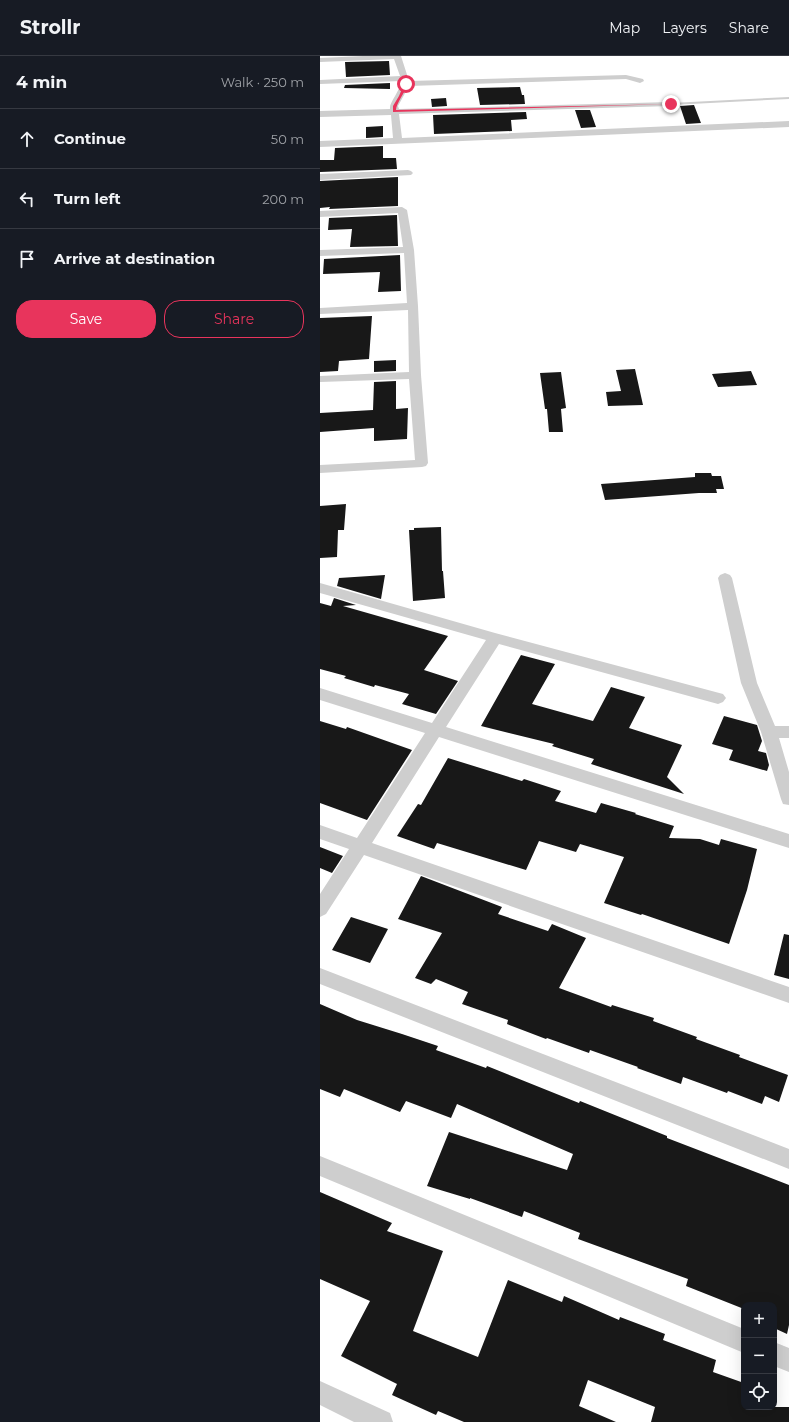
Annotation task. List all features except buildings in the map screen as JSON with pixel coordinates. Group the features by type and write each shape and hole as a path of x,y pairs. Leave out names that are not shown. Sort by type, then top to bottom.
{"street":[{"path":"320,60 397,57 405,81 401,96 394,106 398,140"},
{"path":"320,82 626,77 640,81"},
{"path":"320,114 671,104"},
{"path":"320,144 789,124"},
{"path":"320,177 408,174"},
{"path":"320,214 402,210 409,250 413,306 415,375 422,463 320,469"},
{"path":"320,253 409,250"},
{"path":"320,311 413,306"},
{"path":"320,379 415,375"},
{"path":"725,578 749,683 769,732 789,799"},
{"path":"320,588 495,638 718,698"},
{"path":"320,909 495,638"},
{"path":"320,694 789,841"},
{"path":"769,732 789,732"},
{"path":"320,832 789,995"},
{"path":"320,976 789,1159"},
{"path":"320,1166 741,1340"},
{"path":"777,1355 789,1360"},
{"path":"320,1393 381,1422"}],"lane":[{"path":"671,104 789,98"}],"route":[{"path":"406,84 401,96 394,106 394,112 671,104"}]}
